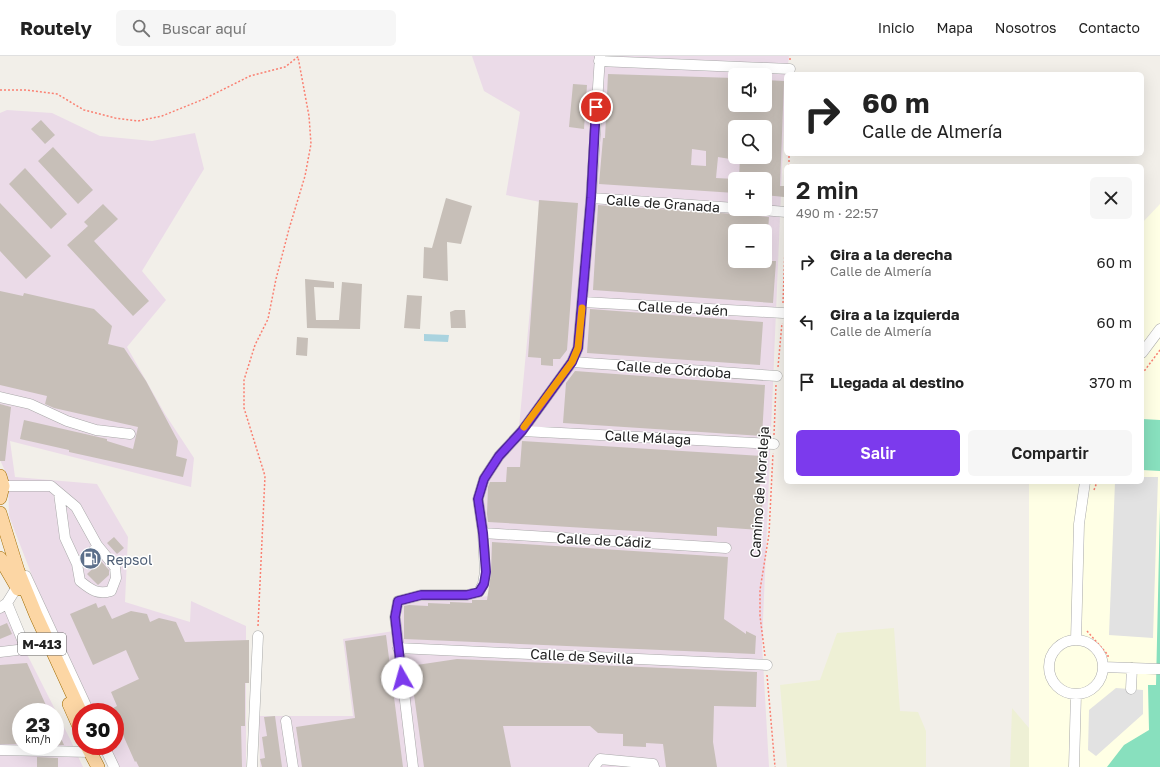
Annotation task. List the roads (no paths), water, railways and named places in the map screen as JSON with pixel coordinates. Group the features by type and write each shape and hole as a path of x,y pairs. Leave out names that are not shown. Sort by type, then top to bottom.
{"main road":[{"name":"M-413","path":"0,513 18,571 76,703"},
{"name":"M-413","path":"0,558 22,597 72,711"},
{"path":"94,755 98,767"},
{"path":"97,755 106,767"}],"street":[{"path":"413,767 395,617 398,601 421,595 467,595 479,592 484,584 486,572 483,533 478,499 484,479 499,456 522,431 572,362 578,348 591,198 599,59 790,69"},
{"name":"Calle de Granada","path":"591,198 728,208"},
{"path":"772,211 784,212"},
{"name":"Calle de Jaén","path":"583,302 783,313"},
{"path":"1144,350 1160,329"},
{"name":"Calle de Córdoba","path":"572,362 777,376"},
{"path":"0,397 30,404 67,421 96,430 130,434"},
{"name":"Calle Málaga","path":"522,431 774,444"},
{"path":"1076,640 1079,524 1085,484"},
{"path":"1,486 51,486 76,507 97,545 115,567 116,578 111,591 102,594 89,589 80,581 77,564 65,538 59,494"},
{"name":"Calle de Cádiz","path":"483,533 726,548"},
{"path":"10,545 22,566 85,703"},
{"path":"77,564 92,554 97,545"},
{"path":"17,587 4,606 26,649"},
{"path":"252,767 258,636"},
{"path":"1106,664 1098,683 1092,689 1084,693 1066,693 1058,688 1052,681 1049,672 1049,662 1052,653 1058,646 1066,642 1076,640 1084,641 1095,648 1106,664 1132,668 1160,669"},
{"path":"0,652 43,647"},
{"name":"Calle de Sevilla","path":"398,648 766,665"},
{"path":"1131,689 1132,668"},
{"path":"1074,767 1076,694"},
{"path":"286,721 293,767"},
{"path":"0,750 72,748"},
{"path":"92,755 95,767"},
{"path":"108,755 114,767"},
{"path":"594,767 600,759 653,764 654,767"}],"water":[{"path":"424,334 449,335 448,342 424,341"}],"place":[{"name":"Repsol","path":"91,559"}]}
